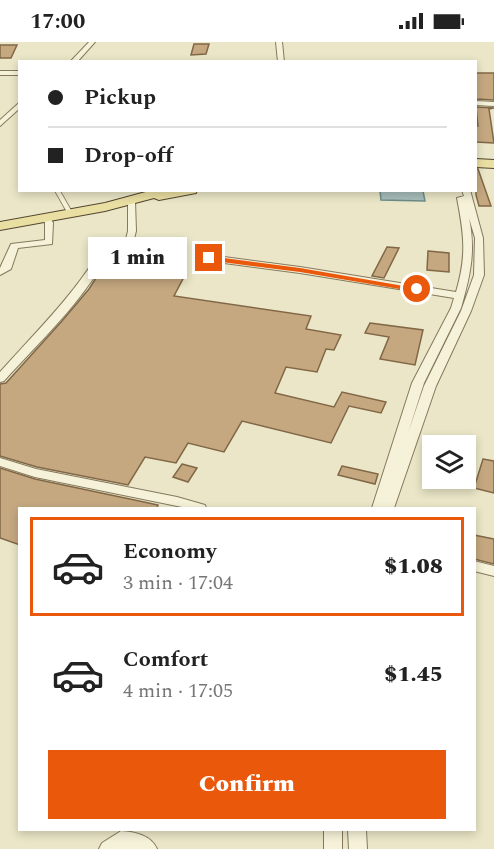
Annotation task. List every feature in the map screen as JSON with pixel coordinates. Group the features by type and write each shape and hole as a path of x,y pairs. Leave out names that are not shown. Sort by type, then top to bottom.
{"main road":[{"path":"477,165 494,166"},
{"path":"135,200 162,192"},
{"path":"0,226 180,192"}],"street":[{"path":"75,60 92,42"},
{"path":"279,42 281,60"},
{"path":"0,73 18,73"},
{"path":"477,103 494,104"},
{"path":"0,124 18,106"},
{"path":"378,507 417,383 456,308 466,274 469,238 459,192"},
{"path":"388,507 430,386 466,311 479,275 478,238 466,192"},
{"path":"2,375 86,282 105,250 129,245 135,200"},
{"path":"0,272 6,269 14,246 49,242 49,223 46,217"},
{"path":"209,258 460,296"},
{"path":"0,462 35,473 177,501 197,507"},
{"path":"476,566 494,571"},
{"path":"333,831 333,849"},
{"path":"357,831 358,849"},
{"path":"108,849 121,840 135,841 148,849"}],"lane":[{"path":"58,192 70,213"}],"water":[{"path":"380,192 423,192 425,201 381,200"}],"building":[{"path":"194,44 209,44 206,54 191,55"},
{"path":"0,45 17,45 11,58 0,58"},
{"path":"477,73 494,73 494,100 477,99"},
{"path":"477,107 494,108 489,109 494,143 477,142"},
{"path":"478,169 491,206 479,206 476,195"},
{"path":"387,247 399,248 384,278 372,276"},
{"path":"428,251 449,253 449,272 427,270"},
{"path":"105,264 186,273 174,296 311,316 306,329 341,335 334,350 326,349 317,372 286,367 275,393 334,407 342,392 386,402 381,413 349,406 331,443 242,421 224,452 188,443 176,463 145,457 128,485 37,467 0,456 0,384 6,383 62,321 89,289"},
{"path":"370,323 423,330 415,365 380,359 389,337 365,333"},
{"path":"483,459 494,461 494,493 476,488"},
{"path":"182,464 197,468 188,482 173,477"},
{"path":"342,466 378,474 375,484 338,475"},
{"path":"0,468 35,479 158,505 157,507 18,507 18,544 0,538"},
{"path":"476,535 494,539 494,564 476,560"}],"route":[{"path":"209,258 417,289"}]}
